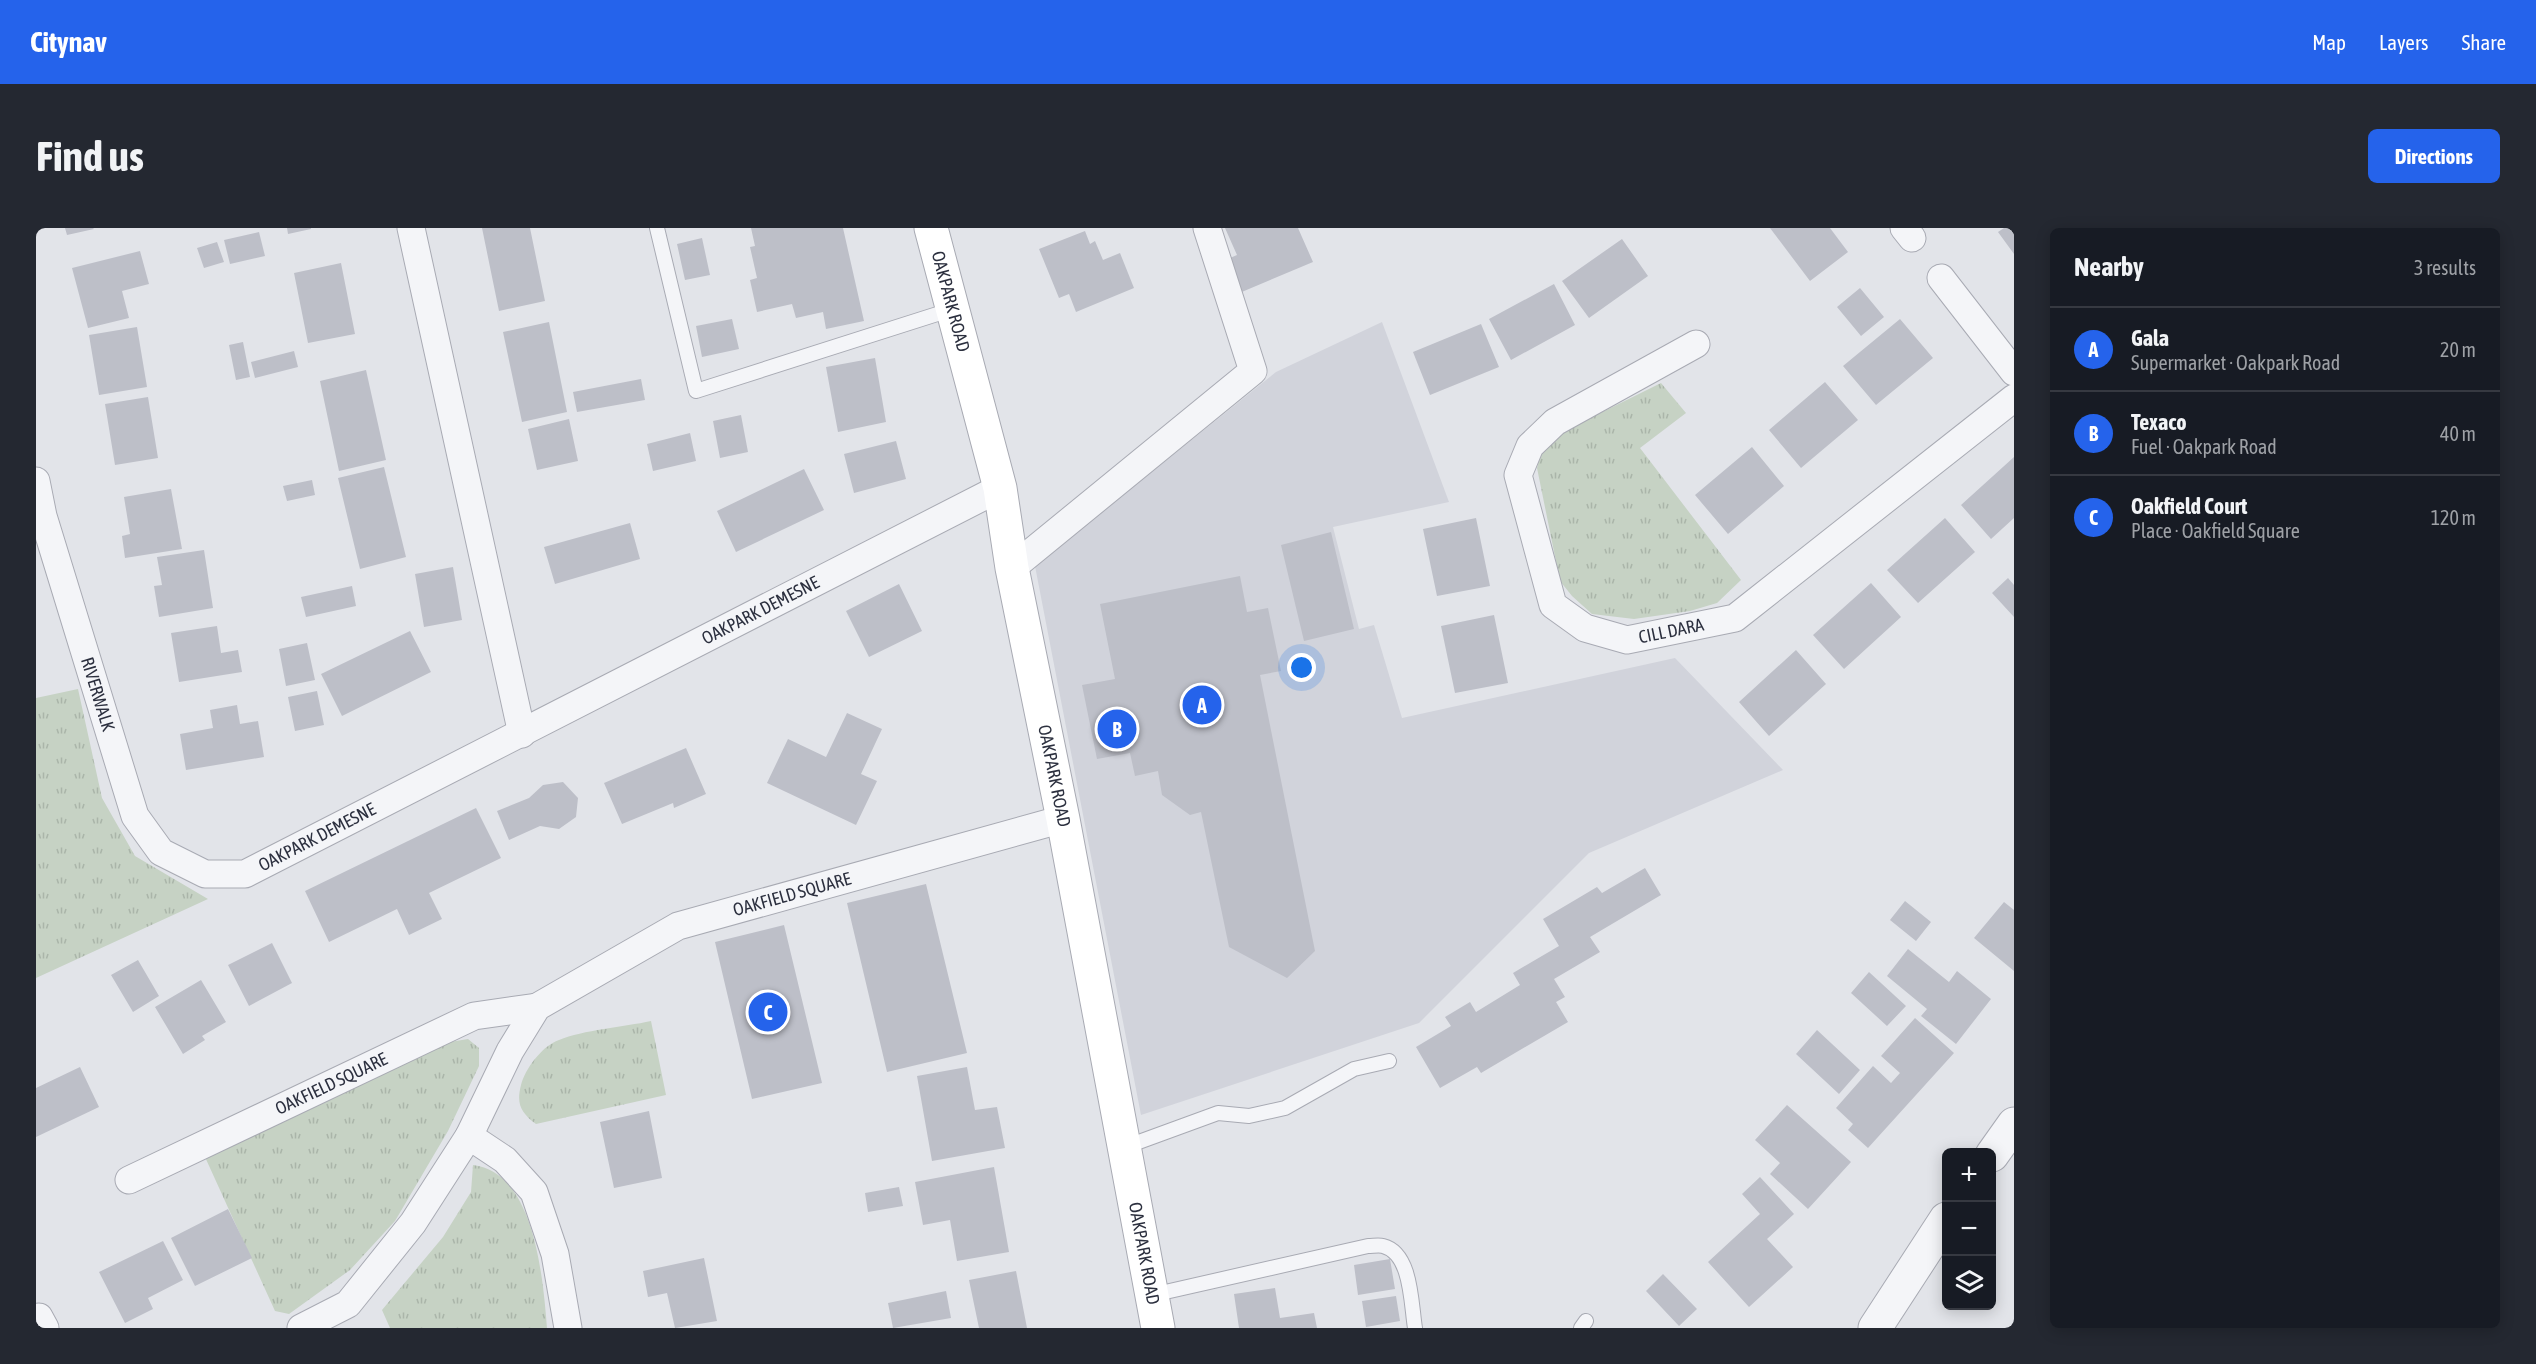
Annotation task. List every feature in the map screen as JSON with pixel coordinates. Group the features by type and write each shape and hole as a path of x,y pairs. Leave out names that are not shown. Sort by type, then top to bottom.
{"main road":[{"name":"OAKPARK ROAD","path":"931,228 1000,488 1012,568 1063,819 1158,1328"}],"street":[{"path":"411,228 522,734"},
{"path":"1012,568 1253,371 1207,228"},
{"path":"1941,278 2014,372"},
{"name":"CILL DARA","path":"1696,344 1555,422 1530,446 1518,475 1553,605 1585,628 1627,640 1735,618 2014,398"},
{"name":"RIVERWALK","path":"36,481 43,516 135,816 162,852 205,874"},
{"name":"OAKPARK DEMESNE","path":"205,874 246,874 1000,488"},
{"name":"OAKFIELD SQUARE","path":"129,1180 474,1016 537,1007 678,926 1063,819"},
{"name":"OAKFIELD SQUARE","path":"301,1328 348,1304 413,1223 469,1136 510,1051 537,1007"},
{"path":"1996,1149 2014,1124"},
{"path":"469,1136 505,1160 534,1192 555,1254 568,1328"},
{"path":"1875,1328 1942,1227"}],"lane":[{"path":"657,228 696,391 952,309"},
{"path":"1125,1148 1218,1113 1250,1116 1285,1108 1354,1069 1389,1061"},
{"path":"1152,1295 1368,1246 1384,1246 1398,1256 1405,1268 1415,1328"}],"shaded area":[{"path":"1382,322 1449,502 1333,527 1359,629 1374,625 1402,718 1675,658 1783,770 1589,853 1419,1023 1141,1115 1035,566 1276,372"}],"green space":[{"path":"1661,383 1686,413 1640,448 1741,580 1717,603 1690,611 1634,619 1592,614 1572,596 1560,581 1537,468 1543,446 1560,433"},
{"path":"78,689 102,798 135,856 208,899 36,978 36,698"},
{"path":"651,1021 666,1095 536,1124 523,1112 519,1098 523,1079 530,1065 546,1047 559,1040 580,1034"},
{"path":"468,1039 479,1048 479,1066 448,1131 395,1221 350,1270 289,1314 275,1311 205,1157 450,1042"},
{"path":"473,1165 494,1172 510,1187 523,1207 538,1257 547,1328 390,1328 382,1310 443,1237 471,1192"}],"building":[{"path":"65,228 93,228 94,229 67,235"},
{"path":"287,228 311,228 311,229 288,234"},
{"path":"482,228 530,228 545,301 499,311"},
{"path":"751,228 843,228 864,321 826,329 823,312 796,318 792,304 757,312 750,280 757,278 750,247 755,246"},
{"path":"1225,228 1298,228 1313,262 1237,294 1223,261 1237,255"},
{"path":"1770,228 1830,228 1848,252 1810,281"},
{"path":"2004,228 2014,228 2014,254 1998,232"},
{"path":"1085,231 1090,244 1095,241 1103,260 1120,253 1134,288 1076,312 1069,294 1059,298 1039,249"},
{"path":"259,232 265,256 230,264 224,240"},
{"path":"702,238 710,275 685,280 677,244"},
{"path":"1622,239 1648,276 1589,318 1562,281"},
{"path":"217,242 224,262 204,268 197,248"},
{"path":"140,251 149,284 122,291 129,318 88,328 72,268"},
{"path":"341,263 355,334 308,343 294,273"},
{"path":"1554,284 1575,325 1511,360 1489,319"},
{"path":"1860,288 1884,317 1861,336 1837,307"},
{"path":"732,319 739,349 702,357 696,326"},
{"path":"1900,319 1933,358 1876,405 1843,366"},
{"path":"549,322 567,412 522,422 503,332"},
{"path":"1481,324 1499,367 1430,395 1413,352"},
{"path":"137,327 147,387 99,395 89,335"},
{"path":"243,342 250,377 236,380 229,345"},
{"path":"294,351 298,367 255,378 251,362"},
{"path":"875,358 886,422 838,432 826,367"},
{"path":"366,370 386,460 339,471 320,381"},
{"path":"641,379 645,400 577,412 573,392"},
{"path":"1825,382 1858,420 1801,468 1769,430"},
{"path":"148,397 158,458 115,465 105,404"},
{"path":"741,415 748,452 720,458 713,421"},
{"path":"569,419 578,461 537,470 528,429"},
{"path":"690,433 696,461 653,471 647,444"},
{"path":"896,441 906,479 854,493 844,454"},
{"path":"1752,447 1784,486 1728,534 1695,495"},
{"path":"2014,457 2014,518 1991,539 1961,505"},
{"path":"384,467 406,557 360,569 338,478"},
{"path":"804,469 824,510 736,552 717,511"},
{"path":"312,480 315,495 287,501 283,486"},
{"path":"171,489 182,549 125,558 122,536 130,534 124,497"},
{"path":"1476,518 1490,586 1437,596 1423,529"},
{"path":"1945,518 1975,552 1918,603 1887,570"},
{"path":"630,523 640,559 555,584 544,547"},
{"path":"1331,532 1354,629 1304,641 1281,545"},
{"path":"204,550 213,608 159,617 154,586 162,585 157,557"},
{"path":"453,567 462,620 424,627 415,574"},
{"path":"1240,576 1247,612 1268,608 1281,671 1260,675 1315,951 1287,978 1229,947 1201,812 1190,815 1162,795 1158,771 1135,776 1130,753 1097,759 1082,685 1115,679 1100,604"},
{"path":"2008,578 2014,585 2014,617 1992,593"},
{"path":"1871,583 1901,617 1844,669 1813,635"},
{"path":"899,584 922,631 869,657 846,611"},
{"path":"352,586 356,606 306,617 301,597"},
{"path":"1494,615 1508,683 1455,693 1441,626"},
{"path":"217,626 221,653 238,650 242,672 179,682 171,633"},
{"path":"410,631 431,672 342,716 321,674"},
{"path":"307,643 315,680 286,686 279,649"},
{"path":"1796,650 1826,684 1769,736 1739,702"},
{"path":"317,691 324,725 295,731 288,697"},
{"path":"237,705 240,724 258,721 264,757 186,770 180,734 213,728 210,710"},
{"path":"847,713 882,729 861,774 877,781 856,825 767,783 788,739 826,757"},
{"path":"686,748 706,794 674,808 673,803 622,824 604,783"},
{"path":"563,782 578,798 576,817 559,829 540,826 509,840 497,811 529,798 543,785"},
{"path":"476,808 501,858 429,893 442,919 409,935 397,909 329,942 305,891"},
{"path":"1645,868 1661,895 1590,937 1600,952 1554,979 1565,997 1556,1002 1568,1022 1481,1073 1477,1067 1440,1088 1416,1047 1451,1026 1445,1017 1470,1002 1476,1012 1520,985 1513,973 1559,946 1543,919 1597,887 1602,893"},
{"path":"926,884 967,1053 887,1072 847,903"},
{"path":"1905,901 1931,922 1916,941 1890,920"},
{"path":"2004,902 2014,910 2014,971 1974,938"},
{"path":"784,925 822,1083 752,1099 715,942"},
{"path":"272,943 292,983 249,1006 228,965"},
{"path":"1908,949 1949,982 1957,971 1991,999 1956,1044 1921,1016 1927,1009 1887,976"},
{"path":"138,960 159,996 133,1012 111,975"},
{"path":"1869,972 1906,1006 1887,1026 1851,993"},
{"path":"201,980 226,1022 202,1036 205,1040 183,1054 155,1007"},
{"path":"1915,1018 1954,1053 1868,1148 1848,1130 1853,1124 1836,1108 1873,1066 1891,1083 1900,1073 1881,1056"},
{"path":"1817,1030 1860,1070 1839,1094 1796,1054"},
{"path":"80,1067 99,1107 36,1137 36,1088"},
{"path":"967,1067 975,1110 997,1107 1005,1148 932,1161 917,1076"},
{"path":"1787,1105 1851,1162 1808,1209 1770,1174 1780,1163 1755,1140"},
{"path":"649,1111 662,1178 614,1188 600,1122"},
{"path":"994,1167 1009,1252 957,1261 950,1220 923,1225 915,1182"},
{"path":"1760,1177 1794,1214 1767,1239 1793,1267 1749,1307 1708,1262 1760,1214 1742,1194"},
{"path":"899,1187 903,1206 868,1212 865,1193"},
{"path":"228,1209 252,1258 195,1286 171,1238"},
{"path":"163,1241 183,1280 148,1298 153,1309 125,1323 99,1272"},
{"path":"704,1258 717,1321 675,1328 667,1293 648,1297 643,1271"},
{"path":"1390,1259 1395,1289 1358,1295 1354,1265"},
{"path":"1016,1271 1027,1328 979,1328 969,1280"},
{"path":"1663,1274 1697,1309 1679,1326 1646,1291"},
{"path":"1275,1288 1280,1318 1314,1313 1317,1328 1239,1328 1234,1294"},
{"path":"946,1291 951,1318 893,1328 888,1303"},
{"path":"1396,1296 1400,1321 1366,1327 1362,1301"}],"place":[{"name":"Gala","path":"1202,705"},
{"name":"Texaco","path":"1117,729"},
{"name":"Oakfield Court","path":"768,1012"}]}
